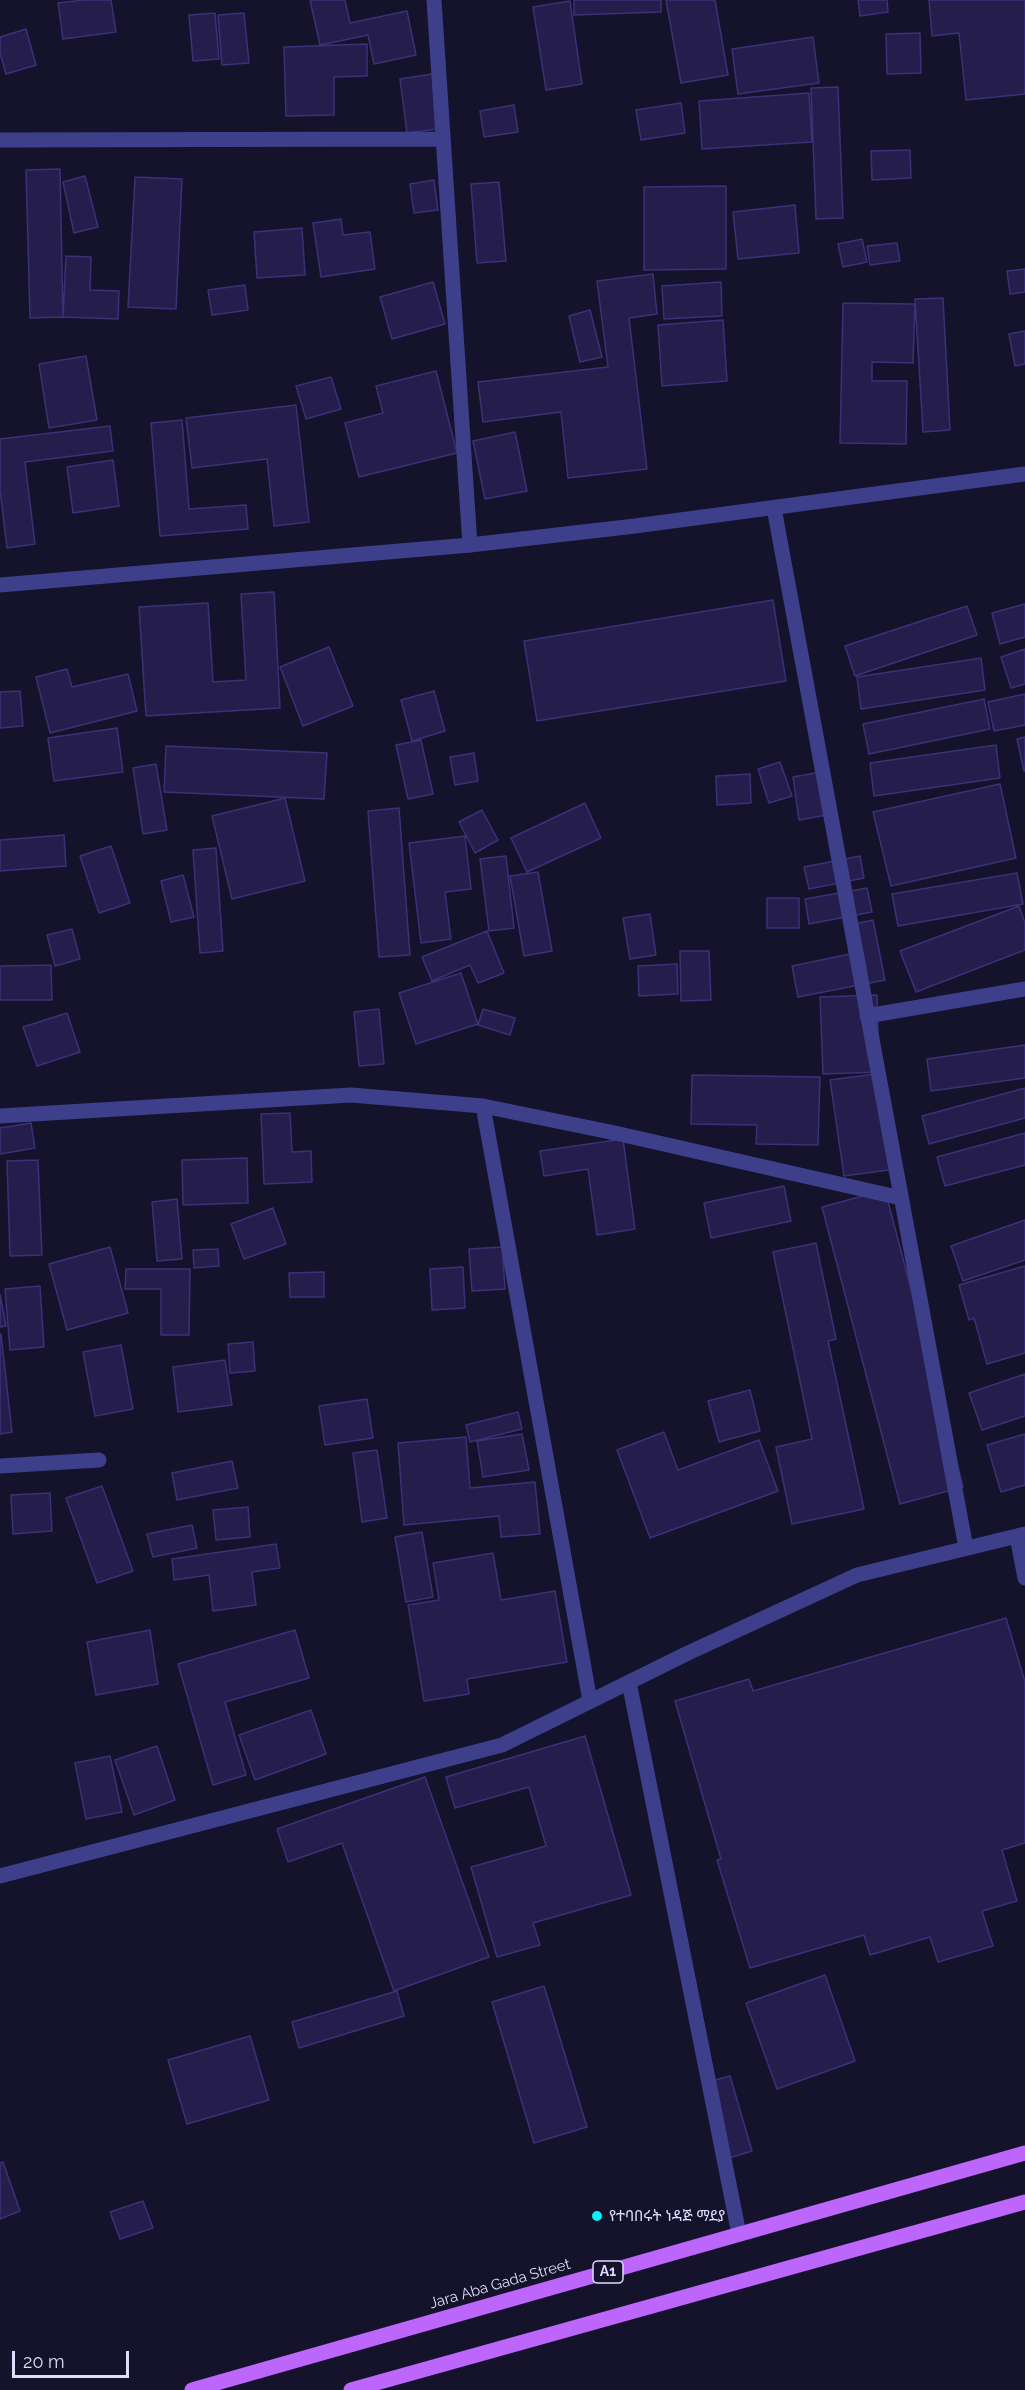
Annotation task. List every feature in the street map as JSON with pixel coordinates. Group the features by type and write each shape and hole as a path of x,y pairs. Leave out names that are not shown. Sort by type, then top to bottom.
{"main road":[{"name":"Jara Aba Gada Street","path":"192,2390 1025,2153"},
{"path":"351,2390 1025,2202"}],"street":[{"path":"434,0 470,545"},
{"path":"0,140 443,139"},
{"path":"0,585 470,545 774,508 1025,474"},
{"path":"774,508 966,1548"},
{"path":"867,1016 1025,989"},
{"path":"0,1116 351,1095 483,1106 615,1133 901,1198"},
{"path":"483,1106 590,1701"},
{"path":"0,1466 99,1460"},
{"path":"0,1876 502,1745 629,1682 857,1575 1021,1535 1025,1578"},
{"path":"629,1682 739,2234"}],"building":[{"path":"111,0 116,32 63,39 58,3"},
{"path":"310,0 345,0 350,23 407,11 416,55 374,64 368,35 320,45"},
{"path":"574,0 661,0 661,12 574,15"},
{"path":"666,0 715,0 728,75 681,83"},
{"path":"858,0 887,0 888,12 860,16"},
{"path":"929,0 1025,0 1025,94 966,100 959,33 932,36"},
{"path":"570,1 582,84 546,90 533,7"},
{"path":"215,13 219,59 193,61 189,15"},
{"path":"244,13 249,63 222,65 218,15"},
{"path":"26,29 36,65 6,74 0,53 0,37"},
{"path":"920,33 921,73 887,74 886,34"},
{"path":"813,37 819,83 738,94 732,49"},
{"path":"367,44 367,76 334,77 334,115 286,116 284,47"},
{"path":"438,73 445,128 407,133 400,79"},
{"path":"838,87 843,218 816,219 811,88"},
{"path":"809,93 812,142 702,149 699,101"},
{"path":"681,103 685,133 641,140 636,110"},
{"path":"514,105 518,132 484,137 480,111"},
{"path":"910,150 911,178 872,180 871,151"},
{"path":"60,169 63,317 30,318 26,170"},
{"path":"85,176 98,227 74,233 63,182"},
{"path":"135,177 182,179 176,309 128,307"},
{"path":"434,180 438,210 414,213 410,184"},
{"path":"499,182 506,261 477,263 471,184"},
{"path":"726,186 726,269 644,270 644,187"},
{"path":"795,205 799,253 738,259 733,212"},
{"path":"341,219 343,235 370,232 375,269 321,277 313,223"},
{"path":"302,228 305,275 257,278 254,232"},
{"path":"862,239 867,262 843,267 838,244"},
{"path":"897,243 900,261 870,265 867,246"},
{"path":"66,256 91,257 90,290 119,291 118,319 63,317"},
{"path":"1025,269 1025,292 1010,294 1007,271"},
{"path":"653,274 657,314 629,318 647,469 568,478 561,412 483,422 478,382 608,367 597,281"},
{"path":"433,282 445,324 392,339 380,297"},
{"path":"721,282 722,316 664,319 662,286"},
{"path":"245,285 248,310 212,315 208,290"},
{"path":"943,298 950,430 923,432 915,299"},
{"path":"843,303 915,304 913,363 872,362 872,381 907,381 906,444 840,443"},
{"path":"590,310 602,357 580,362 569,316"},
{"path":"723,320 727,381 662,386 658,325"},
{"path":"1025,331 1025,364 1015,366 1009,334"},
{"path":"86,356 97,420 49,428 39,364"},
{"path":"436,371 457,453 359,477 345,423 383,413 376,386"},
{"path":"331,377 341,409 306,419 296,386"},
{"path":"296,405 309,522 274,526 267,459 192,468 186,418"},
{"path":"182,420 189,509 246,505 248,529 160,536 151,423"},
{"path":"110,426 113,451 25,462 35,544 7,548 0,490 0,439"},
{"path":"515,432 527,491 485,499 473,441"},
{"path":"113,460 119,506 73,513 67,467"},
{"path":"274,592 280,708 146,716 139,607 208,603 213,682 246,680 241,594"},
{"path":"773,600 786,681 537,721 524,641"},
{"path":"1025,604 1025,637 1000,644 992,613"},
{"path":"967,606 977,635 855,676 845,646"},
{"path":"329,647 353,706 303,726 280,667"},
{"path":"1025,649 1025,684 1011,688 1001,657"},
{"path":"981,658 985,690 861,709 857,677"},
{"path":"67,669 72,687 128,674 137,711 50,733 36,677"},
{"path":"20,691 23,726 0,728 0,692"},
{"path":"434,691 445,731 412,741 401,700"},
{"path":"1025,694 1025,725 994,731 988,702"},
{"path":"984,699 990,729 869,754 863,724"},
{"path":"117,728 123,772 54,781 48,738"},
{"path":"1025,737 1025,771 1024,771 1017,739"},
{"path":"421,740 433,794 408,799 396,745"},
{"path":"996,745 1000,778 874,796 870,763"},
{"path":"166,746 327,753 324,799 164,792"},
{"path":"474,753 478,781 455,785 450,757"},
{"path":"780,762 792,796 769,803 758,769"},
{"path":"156,764 167,830 143,834 133,768"},
{"path":"821,772 827,815 799,820 793,777"},
{"path":"750,774 751,803 717,805 716,776"},
{"path":"1000,784 1016,858 891,886 873,812"},
{"path":"285,798 305,881 232,899 212,816"},
{"path":"585,803 601,838 527,872 511,838"},
{"path":"399,808 410,955 379,957 368,811"},
{"path":"482,810 498,840 475,853 459,822"},
{"path":"64,835 66,866 0,871 0,840"},
{"path":"465,836 471,889 445,892 451,939 421,943 409,843"},
{"path":"111,846 130,903 99,913 80,856"},
{"path":"216,848 223,951 200,953 193,850"},
{"path":"506,856 514,928 489,931 480,859"},
{"path":"860,856 864,878 809,889 804,867"},
{"path":"538,872 552,951 524,956 510,876"},
{"path":"1017,873 1023,904 898,926 892,894"},
{"path":"183,875 194,917 171,922 161,881"},
{"path":"867,888 872,912 809,924 805,899"},
{"path":"767,898 799,898 799,928 767,928"},
{"path":"1019,906 1025,923 1025,950 916,992 900,951"},
{"path":"650,914 656,955 630,959 623,918"},
{"path":"873,920 885,980 798,997 792,966 850,954 845,926"},
{"path":"72,929 80,959 55,966 47,935"},
{"path":"487,931 504,973 478,983 470,965 432,981 422,957"},
{"path":"680,951 709,951 711,1000 681,1001"},
{"path":"677,964 678,994 639,996 638,966"},
{"path":"51,965 52,1000 0,1000 0,966"},
{"path":"461,973 478,1024 416,1044 399,993"},
{"path":"877,995 879,1072 823,1074 820,997"},
{"path":"379,1009 384,1064 359,1066 354,1012"},
{"path":"483,1009 515,1018 510,1035 478,1025"},
{"path":"67,1013 80,1052 37,1066 23,1027"},
{"path":"1025,1045 1025,1078 931,1091 927,1059"},
{"path":"883,1073 896,1169 844,1176 830,1080"},
{"path":"692,1075 820,1077 818,1145 756,1144 757,1125 691,1124"},
{"path":"1025,1088 1025,1118 929,1144 922,1116"},
{"path":"290,1113 292,1152 311,1151 312,1182 264,1184 261,1114"},
{"path":"31,1123 35,1148 0,1154 0,1128"},
{"path":"1025,1133 1025,1165 945,1186 937,1157"},
{"path":"623,1139 635,1229 597,1235 588,1169 544,1176 540,1151"},
{"path":"247,1158 248,1203 183,1205 182,1160"},
{"path":"38,1160 42,1255 10,1256 7,1161"},
{"path":"784,1186 791,1221 711,1238 704,1203"},
{"path":"885,1190 963,1487 900,1504 822,1207"},
{"path":"177,1199 182,1259 157,1261 152,1202"},
{"path":"273,1208 286,1244 244,1259 231,1224"},
{"path":"1025,1220 1025,1260 963,1281 951,1246"},
{"path":"816,1243 836,1339 828,1341 864,1509 792,1524 776,1447 812,1439 773,1252"},
{"path":"110,1247 128,1313 67,1330 49,1264"},
{"path":"502,1247 505,1289 472,1291 469,1249"},
{"path":"218,1249 219,1266 194,1268 193,1250"},
{"path":"1025,1266 1025,1353 987,1364 974,1318 969,1320 959,1285"},
{"path":"463,1267 465,1308 432,1310 430,1269"},
{"path":"126,1269 190,1269 189,1335 161,1335 161,1289 125,1289"},
{"path":"324,1272 324,1297 290,1297 289,1273"},
{"path":"40,1286 44,1347 10,1350 5,1289"},
{"path":"0,1294 6,1326 0,1327"},
{"path":"0,1334 12,1432 0,1434"},
{"path":"253,1342 255,1371 230,1373 228,1344"},
{"path":"121,1345 133,1409 95,1416 83,1352"},
{"path":"225,1360 232,1405 178,1412 173,1367"},
{"path":"1025,1374 1025,1416 982,1430 969,1393"},
{"path":"750,1390 760,1431 719,1442 708,1401"},
{"path":"367,1399 373,1438 325,1445 319,1406"},
{"path":"518,1412 522,1429 470,1442 466,1425"},
{"path":"664,1432 678,1470 759,1440 778,1491 650,1538 617,1450"},
{"path":"522,1434 529,1470 483,1477 477,1441"},
{"path":"1025,1434 1025,1485 1001,1492 987,1445"},
{"path":"466,1437 470,1488 535,1482 540,1534 501,1537 499,1516 404,1525 398,1443"},
{"path":"377,1450 387,1518 362,1522 353,1453"},
{"path":"232,1461 238,1488 177,1500 172,1473"},
{"path":"102,1486 133,1571 97,1583 66,1498"},
{"path":"50,1493 52,1531 13,1534 11,1495"},
{"path":"248,1507 250,1537 216,1540 213,1510"},
{"path":"192,1525 197,1548 153,1557 147,1534"},
{"path":"422,1532 433,1597 406,1602 395,1537"},
{"path":"276,1544 280,1568 252,1572 256,1605 213,1611 209,1575 174,1580 172,1559"},
{"path":"493,1553 501,1600 555,1591 567,1662 467,1679 469,1694 424,1701 408,1605 439,1600 433,1563"},
{"path":"1006,1618 1025,1682 1025,1843 1002,1850 1017,1901 982,1911 993,1946 938,1962 930,1937 870,1955 864,1935 750,1968 717,1860 721,1859 675,1701 749,1679 753,1691"},
{"path":"150,1630 158,1684 96,1695 87,1642"},
{"path":"295,1630 309,1678 225,1702 246,1775 213,1785 178,1664"},
{"path":"311,1710 326,1754 255,1780 239,1735"},
{"path":"585,1736 631,1895 533,1923 540,1945 497,1957 471,1867 546,1846 529,1787 455,1808 446,1777"},
{"path":"157,1746 175,1800 134,1815 115,1760"},
{"path":"110,1756 122,1812 86,1819 75,1763"},
{"path":"425,1777 489,1957 394,1991 342,1843 288,1862 277,1829"},
{"path":"825,1975 855,2061 777,2089 746,2003"},
{"path":"544,1986 587,2127 534,2143 492,2002"},
{"path":"397,1991 404,2016 299,2048 292,2022"},
{"path":"250,2036 269,2100 187,2124 168,2060"},
{"path":"730,2076 752,2151 726,2159 704,2083"},
{"path":"3,2162 20,2211 0,2219 0,2163"},
{"path":"143,2201 153,2228 120,2239 110,2212"}],"place":[{"name":"የተባበሩት ነዳጅ ማደያ","path":"597,2216"}]}
